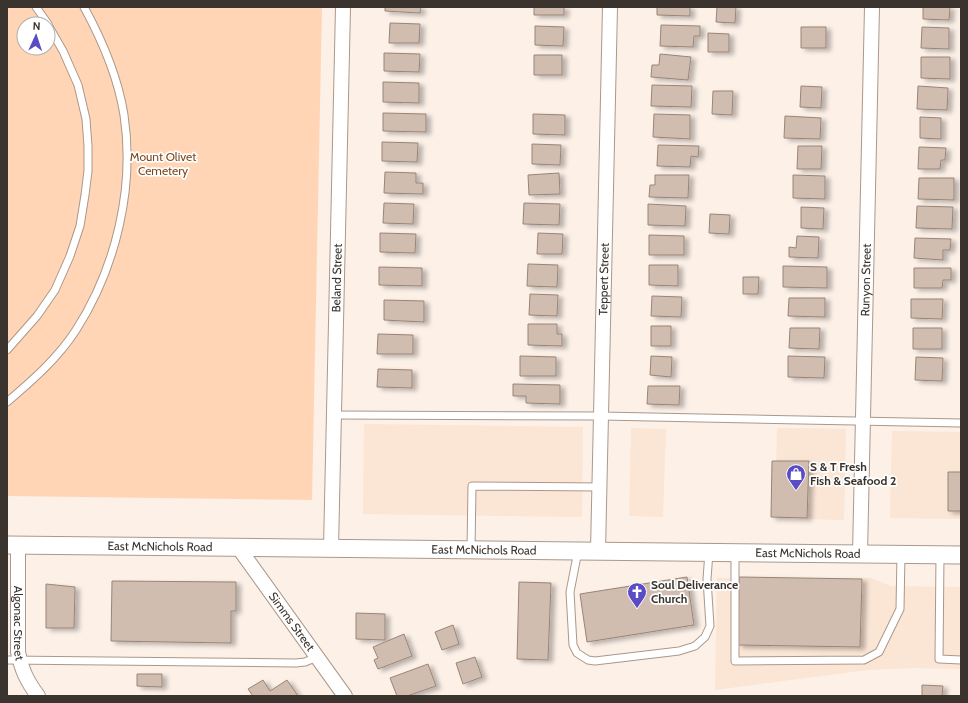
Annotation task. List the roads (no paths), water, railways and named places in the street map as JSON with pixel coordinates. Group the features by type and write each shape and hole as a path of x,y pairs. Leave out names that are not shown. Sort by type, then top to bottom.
{"street":[{"name":"Beland Street","path":"331,548 343,7"},
{"name":"Teppert Street","path":"598,551 610,7"},
{"name":"Runyon Street","path":"860,554 872,7"},
{"name":"East McNichols Road","path":"12,545 961,555"},
{"name":"Algonac Street","path":"12,545 18,652 13,660 38,696"},
{"name":"Simms Street","path":"238,547 345,696"}],"lane":[{"path":"36,7 42,16"},
{"path":"7,402 54,358 76,330 93,300 106,272 115,245 124,197 127,157 124,114 114,75 101,41 84,7"},
{"path":"7,350 38,316 55,290 70,256 80,226 85,195 88,171 88,146 84,112 78,85 56,38"},
{"path":"334,415 601,416 961,423"},
{"path":"471,550 472,486 600,487"},
{"path":"578,551 570,592 573,645 577,653 588,660 595,661 679,651 695,646 705,637 710,626 707,579 709,552"},
{"path":"735,553 735,661 864,660 879,652 900,609 901,554"},
{"path":"940,555 939,659 961,660"},
{"path":"13,660 296,663 305,662 317,657"}],"place":[{"name":"S & T Fresh Fish & Seafood 2","path":"796,491"},
{"name":"Soul Deliverance Church","path":"637,609"}],"park label":[{"name":"Mount Olivet Cemetery","path":"163,164"}]}
